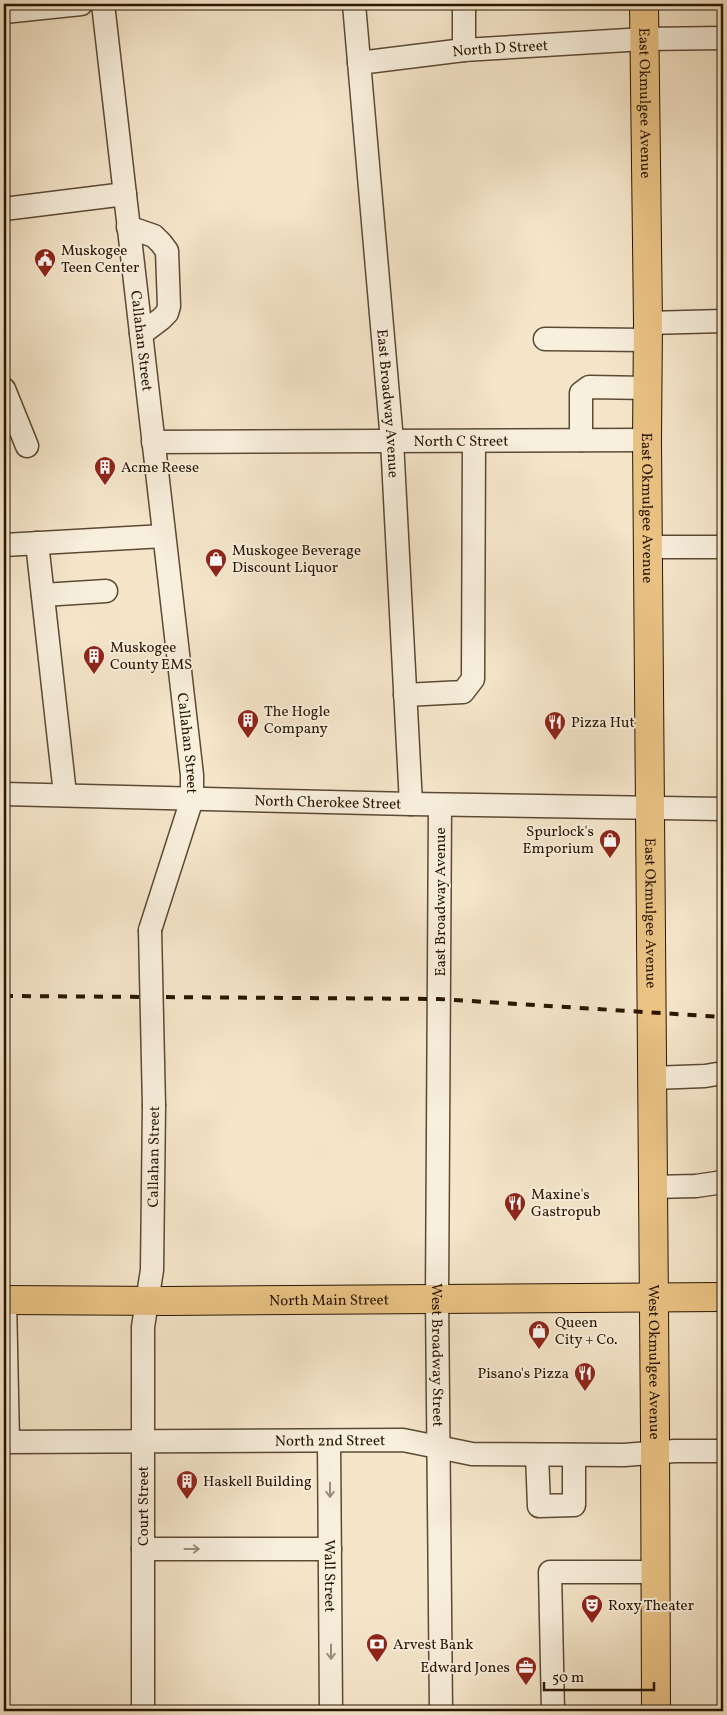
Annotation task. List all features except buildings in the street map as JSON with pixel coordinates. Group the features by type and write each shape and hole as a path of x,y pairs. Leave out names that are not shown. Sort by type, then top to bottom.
{"main road":[{"name":"East Okmulgee Avenue","path":"644,4 652,1012"},
{"name":"West Okmulgee Avenue","path":"652,1012 656,1711"},
{"name":"North Main Street","path":"5,1300 723,1297"}],"street":[{"path":"4,12 81,4"},
{"name":"Callahan Street","path":"103,4 192,775 192,799 150,930 154,1106 152,1270 147,1300"},
{"name":"East Broadway Avenue","path":"354,4 392,441 411,804"},
{"path":"464,4 464,50"},
{"name":"North D Street","path":"359,64 464,50 644,39 723,38"},
{"path":"4,210 124,194"},
{"path":"128,227 154,236 162,243 166,251 169,306 167,313 141,334"},
{"path":"545,339 648,331 723,321"},
{"path":"581,440 581,393 589,387 648,388"},
{"path":"4,389 27,446"},
{"name":"North C Street","path":"153,442 647,440"},
{"path":"406,695 463,692 473,679 474,441"},
{"path":"4,545 164,536"},
{"path":"37,543 65,794"},
{"path":"648,547 723,547"},
{"path":"43,595 106,590"},
{"name":"North Cherokee Street","path":"4,794 65,794 440,805 723,809"},
{"name":"East Broadway Avenue","path":"439,999 440,805"},
{"name":"West Broadway Street","path":"439,999 437,1298 441,1711"},
{"path":"652,1078 705,1076 723,1073"},
{"path":"652,1187 696,1186 723,1182"},
{"path":"5,1300 6,1442"},
{"name":"Court Street","path":"143,1711 143,1327 147,1300"},
{"name":"North 2nd Street","path":"6,1442 403,1440 472,1454 624,1455 681,1450 723,1451"},
{"name":"Wall Street","path":"330,1441 331,1711"},
{"path":"537,1455 539,1506 574,1505 574,1455"},
{"path":"143,1549 330,1549"},
{"path":"553,1711 550,1572 655,1572"}],"railway":[{"path":"4,996 439,999 723,1017"}],"place":[{"name":"Muskogee Teen Center","path":"45,278"},
{"name":"Acme Reese","path":"105,486"},
{"name":"Muskogee Beverage Discount Liquor","path":"216,578"},
{"name":"Muskogee County EMS","path":"94,675"},
{"name":"The Hogle Company","path":"248,739"},
{"name":"Pizza Hut","path":"555,741"},
{"name":"Spurlock's Emporium","path":"610,859"},
{"name":"Maxine's Gastropub","path":"515,1222"},
{"name":"Queen City + Co.","path":"539,1350"},
{"name":"Pisano's Pizza","path":"585,1392"},
{"name":"Haskell Building","path":"187,1500"},
{"name":"Roxy Theater","path":"592,1624"},
{"name":"Arvest Bank","path":"377,1663"},
{"name":"Edward Jones","path":"526,1686"}]}
